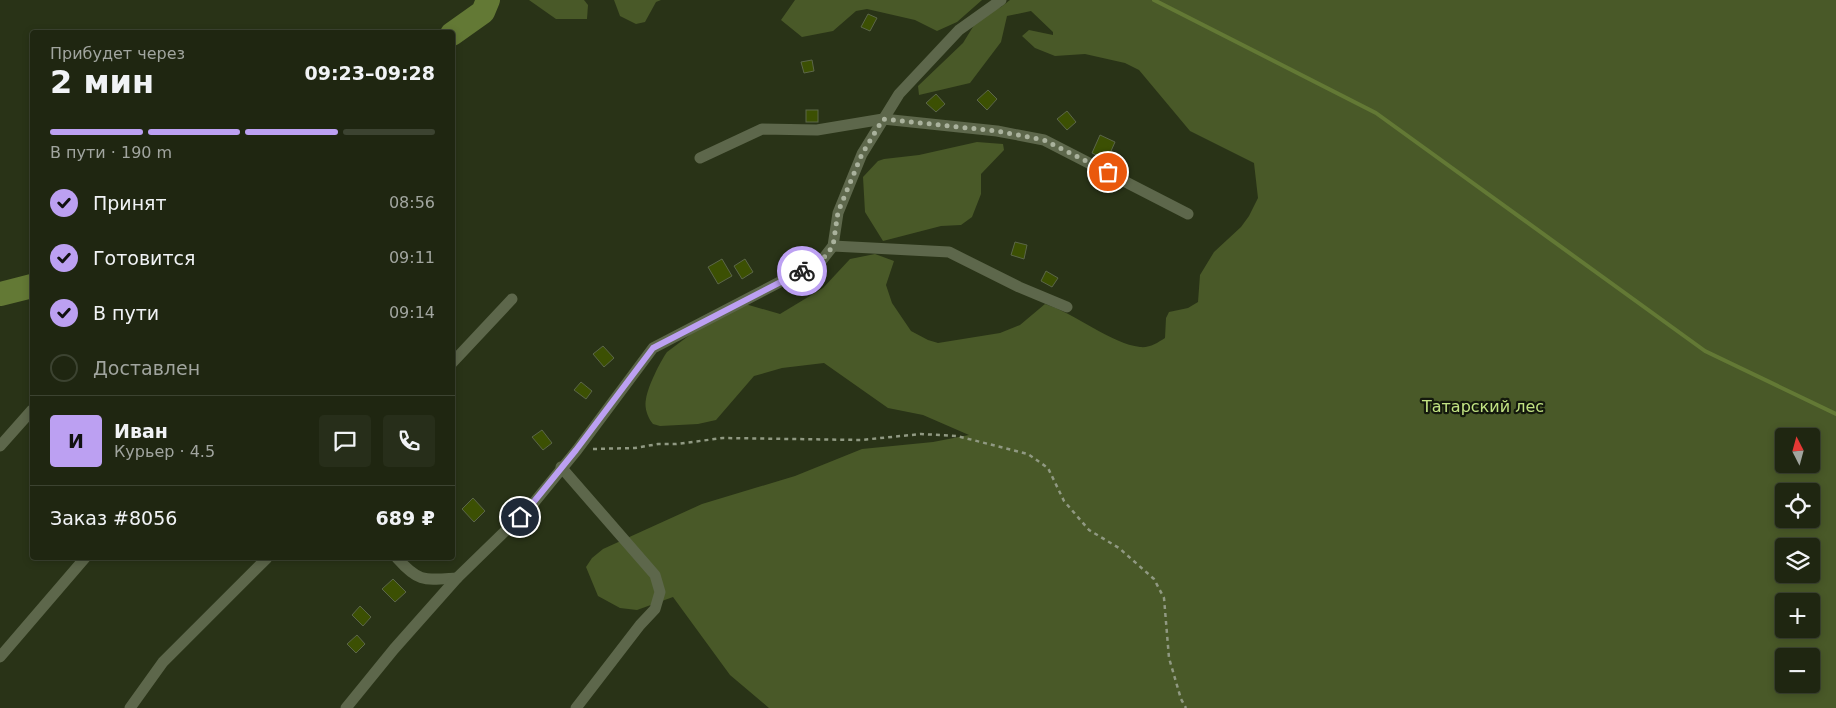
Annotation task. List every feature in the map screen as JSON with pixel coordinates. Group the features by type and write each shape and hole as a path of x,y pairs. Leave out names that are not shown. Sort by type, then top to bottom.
{"street":[{"path":"346,708 394,649 457,578 532,504 576,450 653,348 822,260 833,246 838,212 862,154 899,94 959,30 1001,0"},
{"path":"700,158 762,129 817,130 883,119 997,131 1044,140 1188,214"},
{"path":"833,246 949,252 1019,287 1067,307"},
{"path":"455,360 512,299"},
{"path":"0,446 30,412"},
{"path":"561,467 655,575 660,592 655,609 640,625 576,708"},
{"path":"0,657 83,560"},
{"path":"130,708 163,662 265,560"},
{"path":"399,560 415,576 427,580 457,578"}],"path":[{"path":"576,450 634,448 723,438 862,440 921,434 957,436 1028,454 1048,468 1064,501 1088,530 1119,548 1154,579 1164,598 1169,658 1181,699 1186,708"}],"green space":[{"path":"529,0 584,0 588,5 587,19 556,19"},
{"path":"614,0 661,0 656,2 645,22 636,24 620,16"},
{"path":"795,0 982,0 957,22 937,31 915,20 867,9 856,11 833,31 802,37 781,20"},
{"name":"Татарский лес","path":"1010,0 1836,0 1836,708 769,708 730,675 673,597 637,610 620,608 598,596 586,567 592,558 603,549 702,504 795,476 862,449 933,442 969,435 923,415 888,408 824,363 782,368 754,376 716,420 698,424 660,426 653,424 647,413 646,399 655,374 667,352 735,301 780,314 823,288 850,259 875,254 894,261 886,285 892,303 911,331 938,343 1000,333 1020,325 1045,304 1117,340 1129,345 1147,347 1165,338 1166,318 1169,312 1188,308 1198,302 1200,275 1214,252 1241,227 1258,198 1254,163 1190,131 1139,70 1125,63 1085,54 1055,56 1035,48 1022,36 1029,30 1053,35 1053,32 1031,11 1007,16 1001,42 970,83 919,95 918,86 963,43 979,17 1001,7"},
{"path":"977,142 1003,144 1004,150 981,174 981,194 972,217 961,225 941,226 883,241 865,212 863,177 878,161 919,155"}],"building":[{"path":"868,14 877,18 870,31 861,27"},
{"path":"812,60 814,71 804,73 801,62"},
{"path":"988,90 997,99 987,110 977,100"},
{"path":"936,94 945,104 936,112 926,103"},
{"path":"806,110 818,110 818,122 806,122"},
{"path":"1067,111 1076,122 1067,130 1057,119"},
{"path":"1100,135 1115,142 1107,160 1092,153"},
{"path":"1015,242 1027,245 1024,259 1011,255"},
{"path":"722,259 732,276 718,284 708,267"},
{"path":"745,259 753,272 742,279 734,266"},
{"path":"1046,271 1058,278 1052,287 1041,281"},
{"path":"603,346 614,358 604,367 593,354"},
{"path":"581,382 592,391 586,399 574,390"},
{"path":"542,430 552,443 543,450 532,437"},
{"path":"473,498 485,511 474,522 462,509"},
{"path":"393,579 406,592 395,602 382,589"},
{"path":"360,606 371,617 363,626 352,615"},
{"path":"357,635 365,644 356,653 347,644"}],"waterway":[{"path":"455,32 483,12 488,0"},
{"path":"1154,0 1376,113 1705,351 1836,414"},
{"path":"0,294 30,286"}],"way so far":[{"path":"802,271 822,260 833,246 838,212 862,154 883,119 997,131 1044,140 1108,172"}],"route":[{"path":"520,517 576,450 653,348 802,271"}]}
